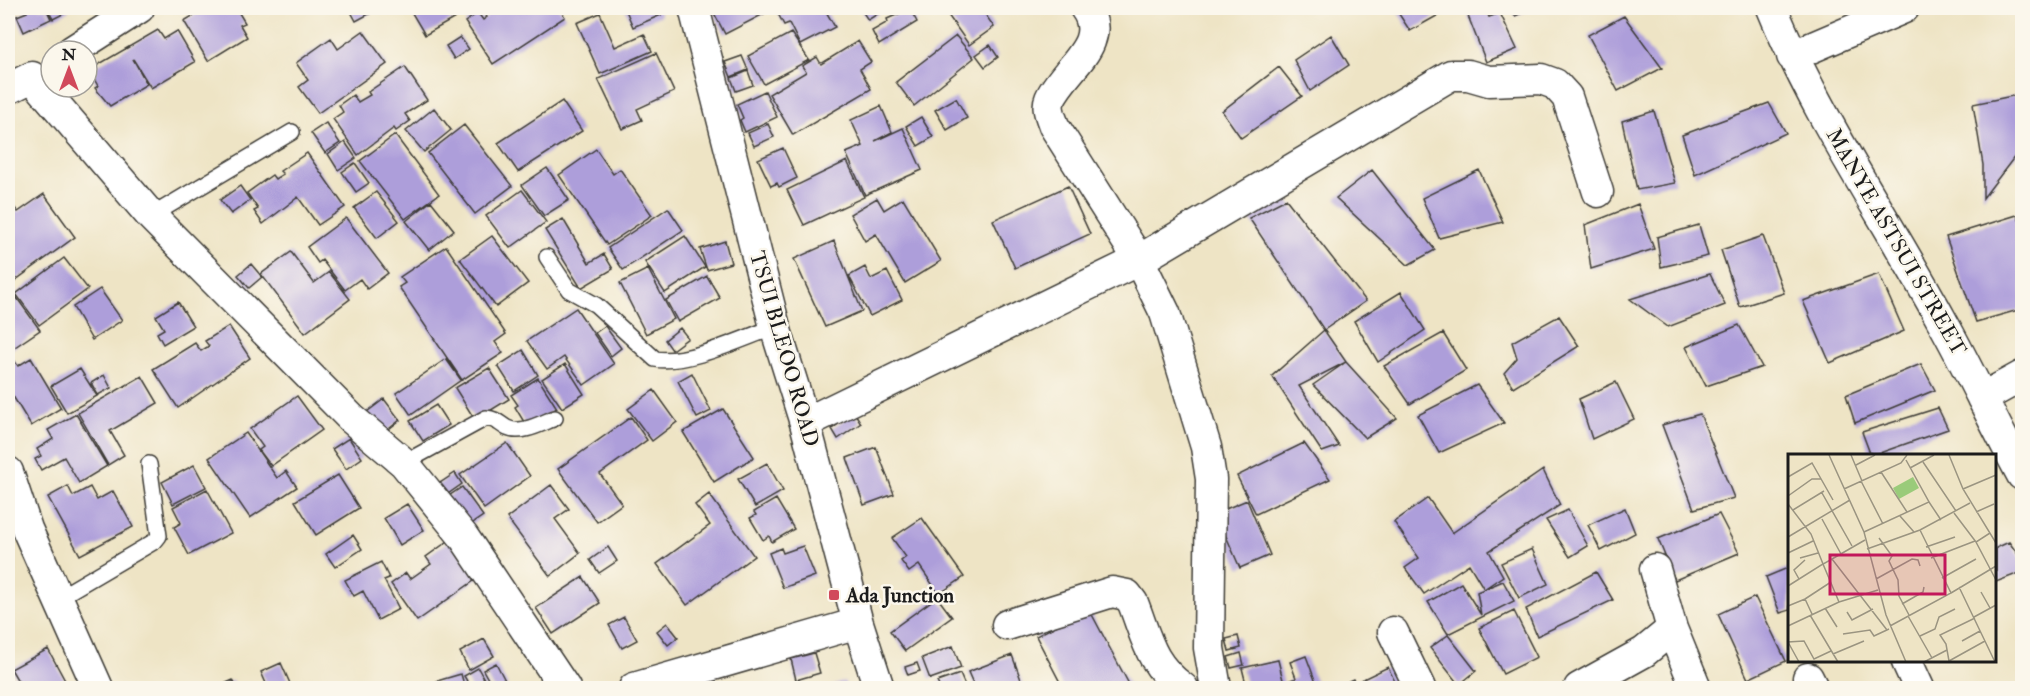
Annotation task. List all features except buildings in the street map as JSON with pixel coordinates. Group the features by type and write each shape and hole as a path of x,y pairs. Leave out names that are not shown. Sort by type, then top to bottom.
{"street":[{"path":"91,39 139,8"},
{"name":"TSUI BLEOO ROAD","path":"694,8 775,327 805,423 858,623 879,688"},
{"path":"1085,8 1094,25 1091,42 1049,100 1049,112 1054,126 1139,260 1165,314 1206,447 1211,479 1209,648 1216,688"},
{"name":"MANYE ASTSUI STREET","path":"1772,8 1792,56 1862,185 1942,320 2022,475"},
{"path":"1792,56 1904,8"},
{"path":"805,423 1139,260 1451,75 1468,75 1489,81 1541,79 1555,84 1567,97 1598,192"},
{"path":"30,77 151,216 352,419 404,463 463,536 565,688"},
{"path":"1982,398 2022,376"},
{"path":"9,479 27,529 99,688"},
{"path":"1655,569 1672,629 1696,688"},
{"path":"1008,625 1112,592 1127,595 1133,603 1157,664 1165,675 1183,688"},
{"path":"634,688 858,623"},
{"path":"1579,688 1644,652 1672,629"},
{"path":"1393,633 1420,688"},
{"path":"1907,663 1919,688"}],"lane":[{"path":"151,216 292,132"},
{"path":"547,257 569,290 596,305 655,359 667,361 683,358 775,327"},
{"path":"404,463 486,418 497,419 507,428 516,430 555,418"},
{"path":"58,598 92,580 155,541 159,536 149,464"}],"place":[{"name":"Ada Junction","path":"834,595"}]}
